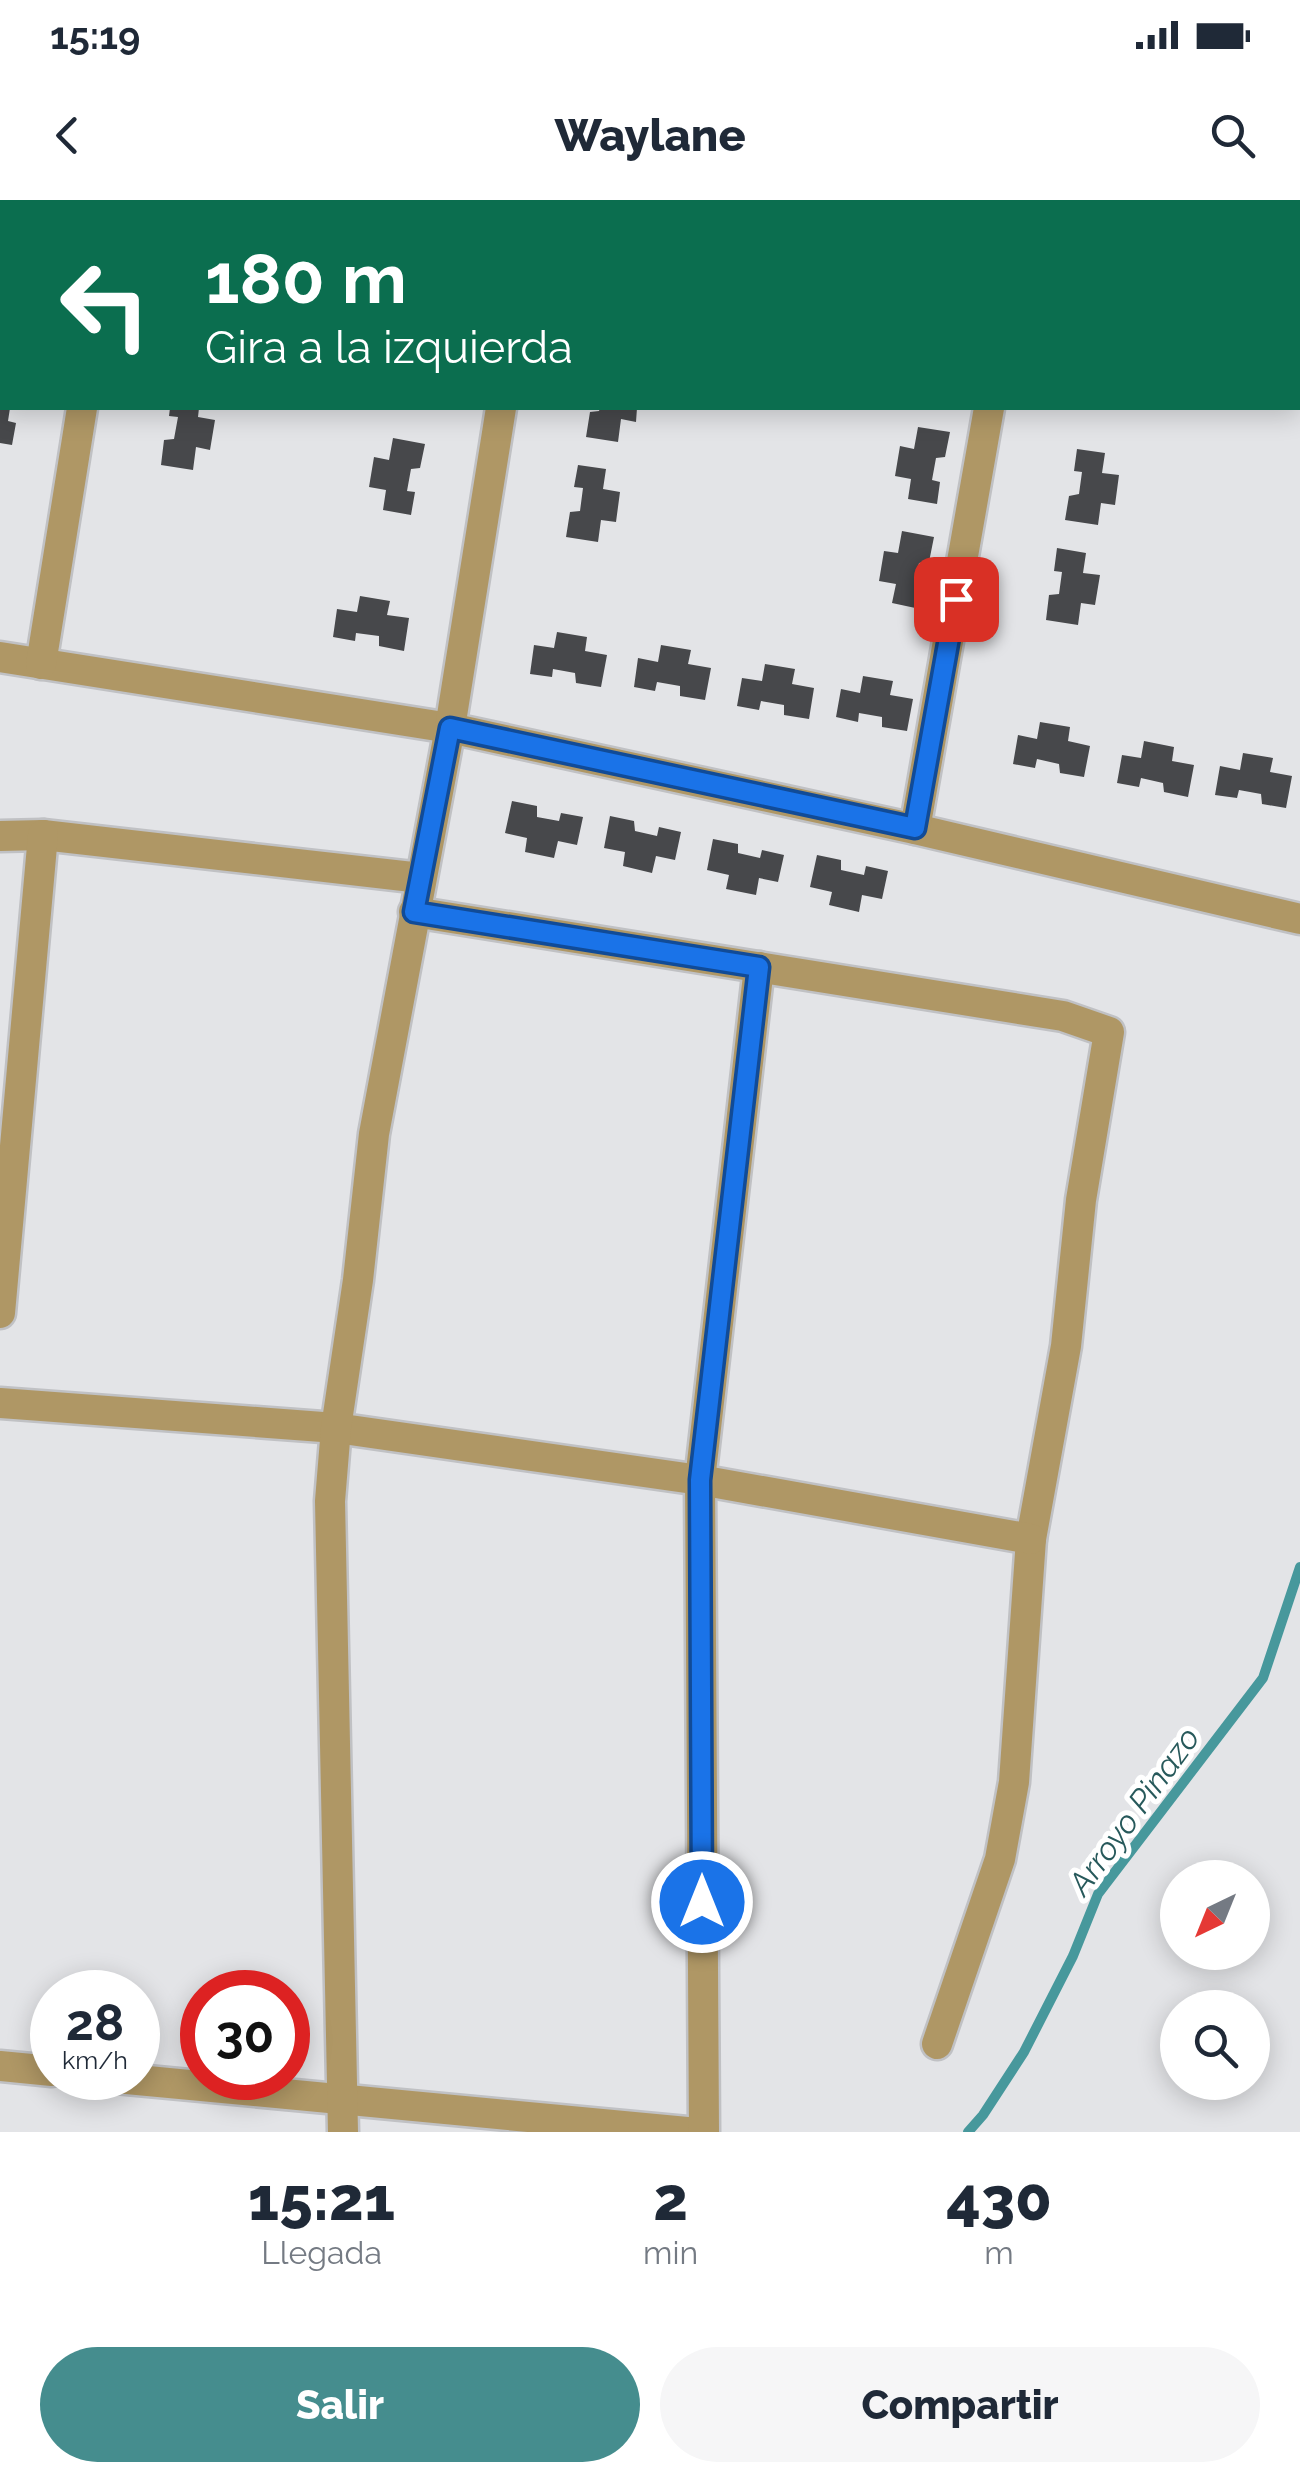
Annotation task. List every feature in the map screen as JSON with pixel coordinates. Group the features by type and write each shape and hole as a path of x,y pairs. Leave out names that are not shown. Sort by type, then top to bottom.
{"street":[{"path":"41,664 82,410"},
{"path":"343,2132 330,1501 336,1428 374,1134 450,728 501,410"},
{"path":"915,828 989,410"},
{"path":"0,657 450,728 915,828 1300,919"},
{"path":"0,836 42,835 421,878"},
{"path":"0,1313 42,835"},
{"path":"414,912 1063,1016 1109,1032 1081,1200 1066,1346 1031,1539 1014,1782 1000,1859 937,2044"},
{"path":"704,2132 700,1480 759,967"},
{"path":"0,1404 336,1428 700,1480 1031,1539"},
{"path":"0,2066 30,2069"},
{"path":"160,2082 687,2132"}],"building":[{"path":"0,410 10,410 8,421 16,423 12,445 0,443"},
{"path":"170,410 199,410 198,417 215,420 210,450 196,447 193,470 161,465 164,440 174,439 178,417 169,416"},
{"path":"637,410 636,422 621,419 618,442 586,437 590,412"},
{"path":"918,427 950,432 945,457 936,458 932,480 940,482 937,504 908,499 911,479 895,476 900,446 914,449"},
{"path":"393,438 425,444 420,468 411,469 407,491 415,492 411,515 383,510 386,490 369,487 374,457 389,460"},
{"path":"1077,449 1105,453 1102,473 1119,475 1115,505 1101,503 1098,525 1065,520 1069,496 1079,494 1082,472 1074,471"},
{"path":"578,465 606,469 603,489 620,492 616,522 601,520 598,542 566,537 570,512 580,511 583,488 574,487"},
{"path":"902,531 934,537 929,562 919,563 915,585 924,586 920,609 892,603 896,584 879,581 884,551 898,553"},
{"path":"1057,548 1086,553 1083,573 1100,575 1095,605 1081,603 1078,625 1046,620 1049,595 1059,594 1062,572 1054,571"},
{"path":"360,596 390,601 387,615 409,618 404,651 379,646 379,636 356,633 355,641 333,637 337,609 357,612"},
{"path":"557,632 587,637 585,651 607,655 601,687 576,683 575,673 553,669 552,677 530,674 534,645 554,648"},
{"path":"661,645 691,650 688,664 711,668 705,700 680,696 680,686 657,682 655,691 634,687 638,658 658,662"},
{"path":"765,664 795,669 792,684 814,688 809,719 784,715 784,705 761,701 759,710 737,706 742,678 762,681"},
{"path":"863,676 893,681 890,695 913,699 907,731 882,727 882,717 859,713 858,722 836,717 841,689 860,693"},
{"path":"1040,722 1070,727 1068,741 1090,746 1084,777 1060,773 1059,764 1037,759 1035,768 1013,764 1018,735 1037,739"},
{"path":"1144,741 1174,747 1172,761 1194,765 1188,797 1164,792 1163,783 1141,778 1139,787 1117,783 1122,755 1141,758"},
{"path":"1243,753 1273,758 1270,772 1292,776 1286,808 1262,804 1261,794 1239,790 1237,798 1215,795 1220,766 1240,770"},
{"path":"512,801 537,806 537,817 559,821 561,813 583,817 577,845 558,841 554,858 525,852 527,838 505,833"},
{"path":"610,816 634,821 635,831 657,836 659,827 681,832 675,860 656,856 652,873 623,866 625,852 604,848"},
{"path":"713,839 738,844 738,853 760,858 762,850 784,855 778,882 759,878 756,895 726,889 729,875 707,870"},
{"path":"817,855 841,860 841,870 864,875 866,866 888,871 882,899 862,895 859,912 829,905 832,892 810,887"}],"waterway":[{"name":"Arroyo Pinazo","path":"968,2132 1024,2052 1073,1956 1098,1894 1263,1678 1300,1567"}],"route":[{"path":"702,1902 700,1480 759,967 414,912 450,728 915,828 956,599"}]}
